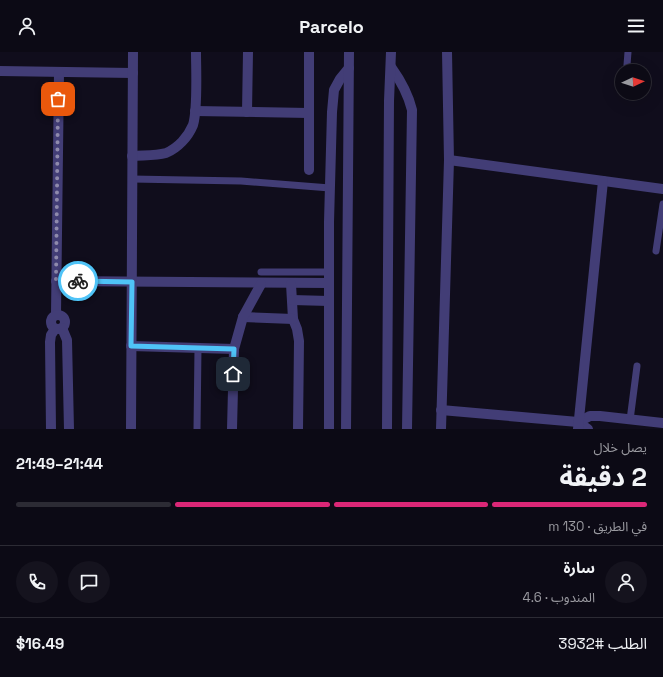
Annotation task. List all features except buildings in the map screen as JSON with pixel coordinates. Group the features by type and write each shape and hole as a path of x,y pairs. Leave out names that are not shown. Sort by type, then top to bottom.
{"street":[{"path":"131,429 133,52"},
{"path":"132,156 166,153 178,147 187,137 193,125 195,111 196,52"},
{"path":"247,112 248,52"},
{"path":"309,52 309,170"},
{"path":"346,429 349,52"},
{"path":"387,429 388,101 391,52"},
{"path":"441,429 449,160 447,52"},
{"path":"391,67 404,86 409,97 412,110 407,429"},
{"path":"329,429 329,272 332,112 334,90 340,78 349,68"},
{"path":"0,71 132,73"},
{"path":"59,72 56,314 50,319 52,326 58,328 67,340 69,429"},
{"path":"195,111 309,113"},
{"path":"449,160 663,189"},
{"path":"578,426 603,181"},
{"path":"56,281 329,284"},
{"path":"232,429 234,349 243,317 261,284"},
{"path":"291,284 293,320 297,329 299,341 298,429"},
{"path":"292,300 329,301"},
{"path":"243,317 293,320"},
{"path":"51,429 50,342 58,328"},
{"path":"131,346 234,349"},
{"path":"329,408 346,408"},
{"path":"441,410 578,426 588,429"},
{"path":"578,426 590,416 663,423"}],"lane":[{"path":"627,64 628,52"},
{"path":"132,180 241,181 330,188"},
{"path":"656,251 663,204"},
{"path":"261,272 329,272"},
{"path":"197,429 198,348"},
{"path":"630,420 637,366"}],"way so far":[{"path":"58,99 56,281 78,281"}],"route":[{"path":"78,281 132,282 131,346 234,349 233,374"}]}
